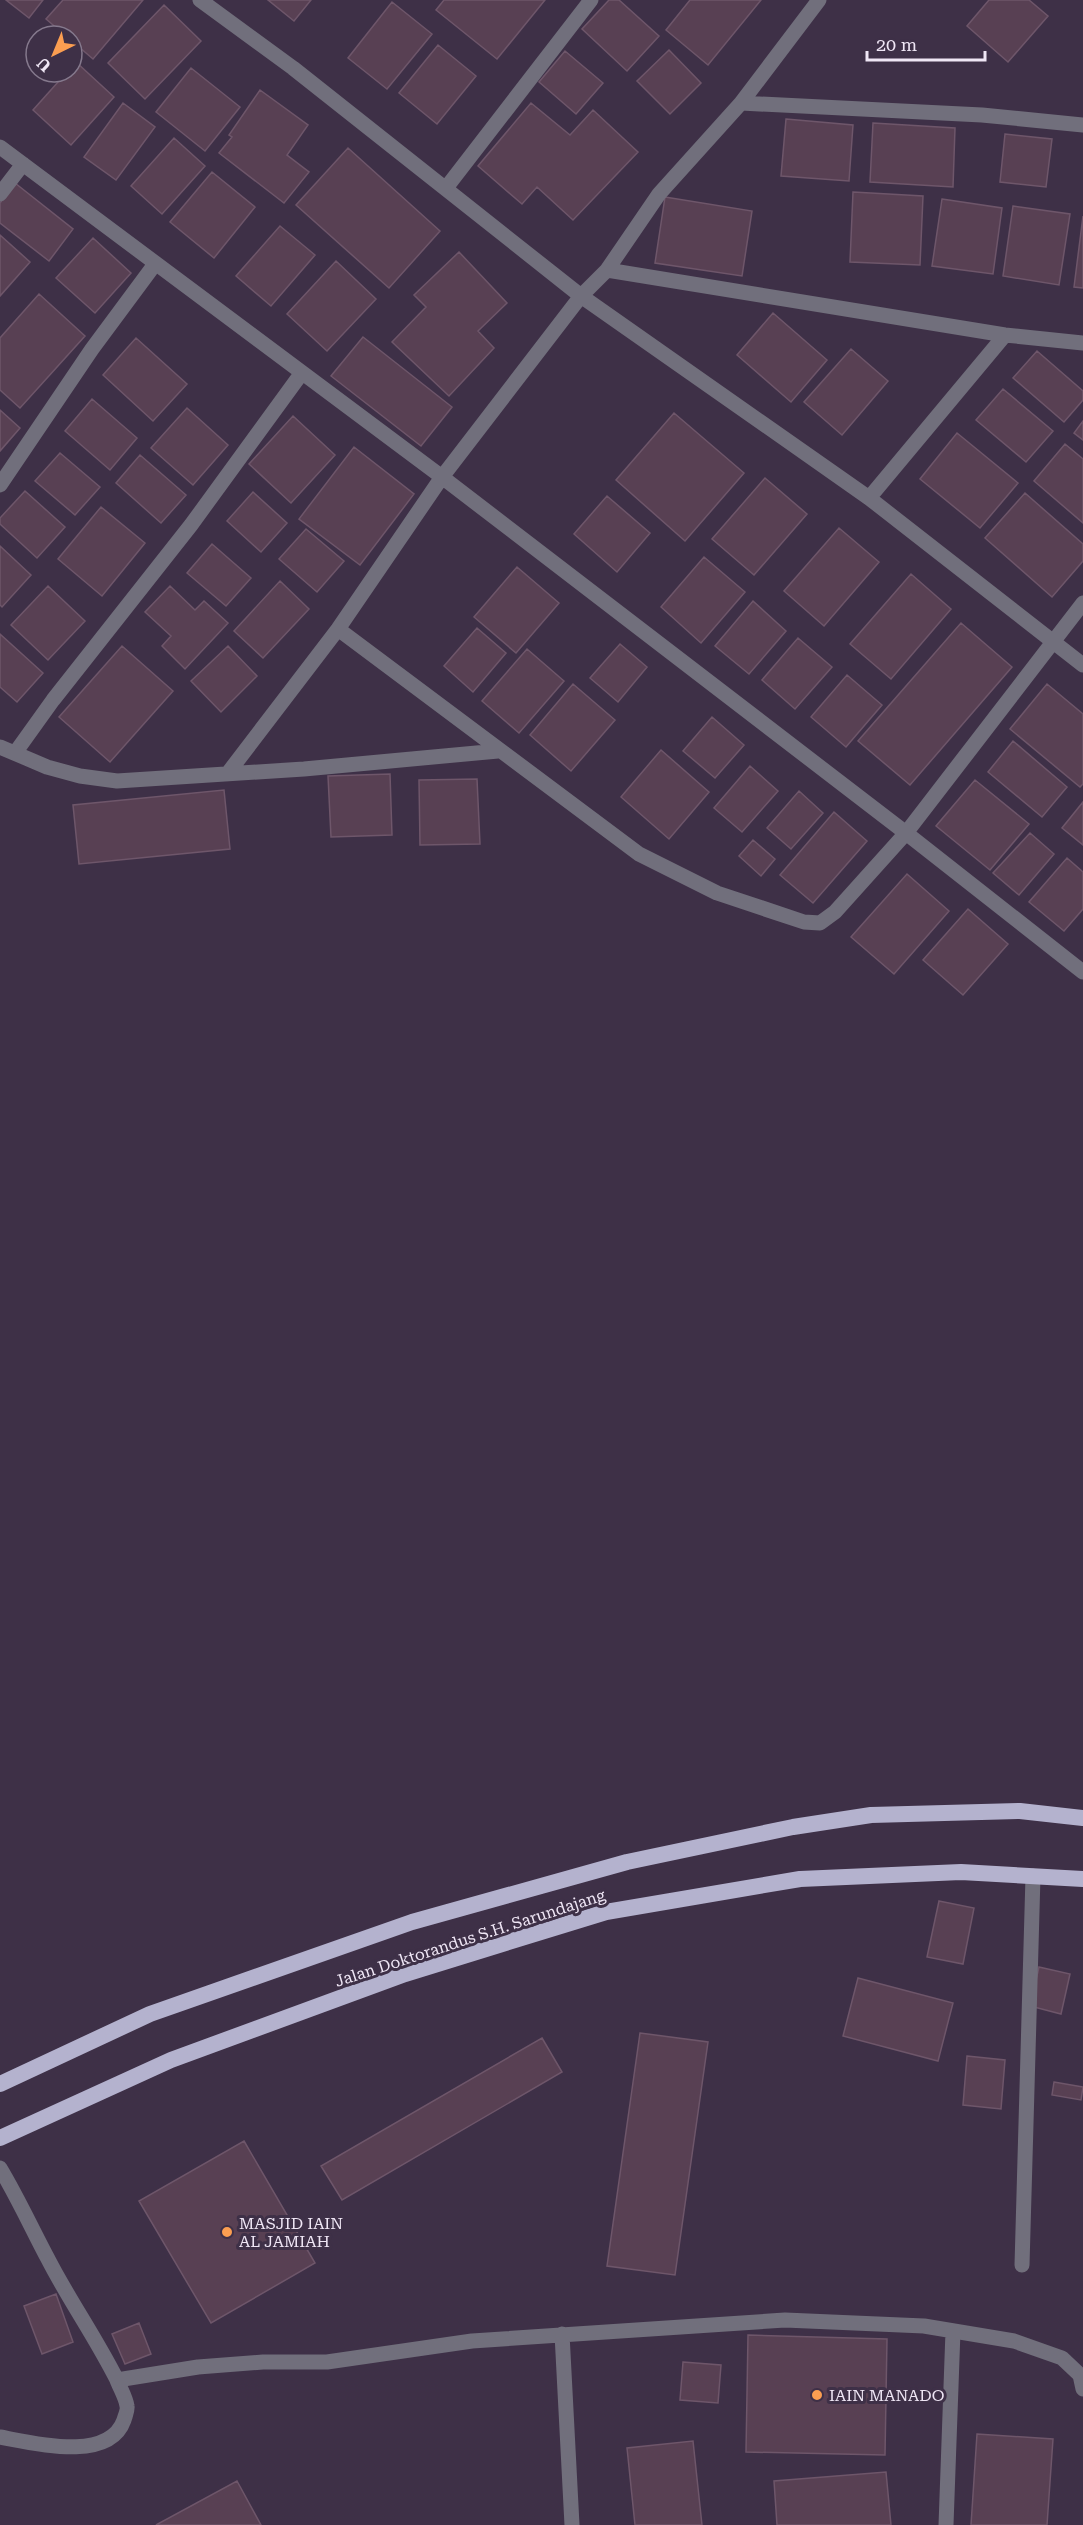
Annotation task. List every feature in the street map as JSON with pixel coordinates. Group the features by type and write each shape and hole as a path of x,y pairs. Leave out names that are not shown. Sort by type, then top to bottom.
{"highway":[{"name":"Jalan Doktorandus S.H. Sarundajang","path":"0,2084 150,2014 412,1922 627,1862 793,1827 871,1815 1020,1811 1083,1818"},
{"name":"Jalan Doktorandus S.H. Sarundajang","path":"0,2138 171,2060 405,1974 606,1912 800,1879 961,1872 1083,1879"}],"street":[{"path":"200,0 293,68 581,296 869,498 1083,665"},
{"path":"446,188 591,0"},
{"path":"228,773 338,629 442,477 581,296 607,270 659,194 741,103 819,0"},
{"path":"741,103 982,115 1083,125"},
{"path":"0,147 301,374 442,477 906,833 1083,972"},
{"path":"0,194 23,164"},
{"path":"0,485 92,349 155,264"},
{"path":"607,270 1005,335 1083,343"},
{"path":"869,498 1005,335"},
{"path":"15,753 53,700 191,525 301,374"},
{"path":"338,629 498,751 639,854 717,892 804,922 820,923 835,912 906,833 1083,603"},
{"path":"0,747 47,767 80,776 117,781 304,769 498,751"},
{"path":"1022,2265 1033,1876"},
{"path":"0,2168 48,2260 98,2341 128,2408 121,2429 103,2442 80,2447 49,2446 0,2437"},
{"path":"117,2380 198,2367 263,2362 327,2362 472,2342 785,2320 924,2326 1014,2341 1062,2358 1080,2375 1083,2389"},
{"path":"946,2525 953,2331"},
{"path":"562,2334 572,2525"}],"building":[{"path":"6,0 43,0 29,18"},
{"path":"63,0 143,0 93,59 84,51 84,24 52,24 46,19"},
{"path":"268,0 311,0 294,21"},
{"path":"444,0 545,0 497,59 436,10"},
{"path":"609,0 619,0 659,36 627,71 582,29"},
{"path":"690,0 761,0 708,65 666,30"},
{"path":"989,0 1029,0 1048,16 1008,62 967,26"},
{"path":"392,2 432,34 387,89 348,58"},
{"path":"164,5 201,41 145,99 108,63"},
{"path":"438,45 476,76 437,124 399,93"},
{"path":"669,50 701,83 670,114 637,81"},
{"path":"565,51 603,83 576,114 539,82"},
{"path":"191,68 240,107 205,151 156,112"},
{"path":"84,69 114,97 71,145 33,110 56,84 84,84"},
{"path":"260,90 308,125 287,155 309,172 284,203 219,153 232,137 229,135"},
{"path":"123,103 155,127 116,180 84,157"},
{"path":"531,103 570,135 593,110 638,152 573,220 537,187 522,204 478,166"},
{"path":"786,119 853,125 849,181 781,176"},
{"path":"873,123 955,128 953,187 870,182"},
{"path":"1005,134 1052,139 1046,187 1000,182"},
{"path":"174,138 205,166 162,214 131,186"},
{"path":"348,148 440,231 389,288 296,205"},
{"path":"212,172 255,207 214,258 170,222"},
{"path":"15,183 73,229 49,261 0,223 0,203"},
{"path":"853,192 923,196 920,265 850,262"},
{"path":"665,197 752,211 742,276 655,263"},
{"path":"942,199 1002,208 993,274 932,266"},
{"path":"1013,206 1070,214 1059,285 1003,276"},
{"path":"1083,216 1083,288 1074,287"},
{"path":"280,226 315,255 271,306 236,276"},
{"path":"0,235 30,262 0,296"},
{"path":"93,238 131,273 95,313 56,278"},
{"path":"459,252 507,303 478,331 494,348 449,396 392,342 426,307 414,295"},
{"path":"336,261 376,299 327,351 287,314"},
{"path":"39,294 85,336 20,408 0,390 0,338"},
{"path":"773,313 827,360 791,402 737,355"},
{"path":"363,337 452,407 421,446 331,376"},
{"path":"136,338 187,384 153,421 103,375"},
{"path":"851,349 888,381 842,435 804,402"},
{"path":"1037,351 1083,391 1083,400 1064,422 1013,378"},
{"path":"1003,389 1053,431 1026,462 976,420"},
{"path":"92,399 137,438 110,470 65,431"},
{"path":"187,408 228,445 193,485 151,448"},
{"path":"0,410 20,428 0,451"},
{"path":"674,413 744,473 685,541 616,480"},
{"path":"293,416 335,455 291,503 249,464"},
{"path":"1083,421 1083,440 1074,433"},
{"path":"957,433 1018,483 980,528 920,479"},
{"path":"1065,444 1083,459 1083,523 1034,481"},
{"path":"354,447 414,494 360,565 299,519"},
{"path":"60,453 100,487 75,515 35,481"},
{"path":"140,455 186,495 161,523 116,483"},
{"path":"765,478 807,514 754,575 712,539"},
{"path":"25,491 65,527 37,558 0,524 0,518"},
{"path":"253,492 287,523 261,552 227,521"},
{"path":"1025,493 1083,544 1083,561 1052,597 985,538"},
{"path":"607,496 650,533 617,572 574,534"},
{"path":"101,507 145,543 102,596 58,559"},
{"path":"839,528 879,562 824,626 784,591"},
{"path":"306,529 344,561 317,592 279,559"},
{"path":"212,544 251,578 226,606 187,573"},
{"path":"0,546 31,575 2,607 0,605"},
{"path":"704,557 745,592 701,643 661,607"},
{"path":"517,567 559,603 516,653 474,617"},
{"path":"911,574 951,609 891,679 850,644"},
{"path":"280,581 309,609 263,658 234,631"},
{"path":"48,586 85,621 48,660 11,625"},
{"path":"170,586 195,610 204,601 228,623 185,669 162,646 171,636 145,612"},
{"path":"753,601 786,631 749,674 715,646"},
{"path":"961,623 1012,667 910,785 858,741"},
{"path":"477,628 506,653 473,692 444,666"},
{"path":"0,634 43,673 17,702 0,687"},
{"path":"798,638 832,667 795,709 762,680"},
{"path":"620,644 647,667 618,702 590,678"},
{"path":"122,646 173,691 110,762 59,717"},
{"path":"228,646 257,676 221,712 191,681"},
{"path":"527,649 564,681 519,733 482,701"},
{"path":"847,675 882,705 846,747 811,717"},
{"path":"573,684 615,720 571,771 530,735"},
{"path":"1047,684 1083,714 1083,784 1080,787 1010,729"},
{"path":"712,717 744,745 715,778 683,751"},
{"path":"1013,741 1067,787 1042,817 988,772"},
{"path":"661,750 709,792 669,839 621,797"},
{"path":"750,766 778,791 742,832 714,808"},
{"path":"390,774 392,835 331,837 328,776"},
{"path":"477,779 480,844 420,845 419,780"},
{"path":"975,780 1029,824 990,870 936,826"},
{"path":"224,790 230,849 79,864 73,805"},
{"path":"799,791 823,813 791,849 767,828"},
{"path":"1083,802 1083,845 1062,828"},
{"path":"834,812 867,841 813,903 780,875"},
{"path":"1030,833 1054,854 1019,895 993,873"},
{"path":"753,840 775,859 761,876 739,856"},
{"path":"1067,858 1083,872 1083,909 1064,931 1029,902"},
{"path":"907,874 949,911 894,974 851,937"},
{"path":"968,909 1008,944 963,995 923,960"},
{"path":"939,1901 974,1908 963,1964 927,1957"},
{"path":"1039,1967 1070,1974 1061,2014 1030,2006"},
{"path":"858,1978 953,2003 938,2061 843,2036"},
{"path":"640,2033 708,2042 675,2275 607,2266"},
{"path":"542,2038 562,2072 342,2200 321,2166"},
{"path":"967,2056 1005,2060 1001,2109 963,2105"},
{"path":"1054,2082 1083,2087 1081,2100 1052,2095"},
{"name":"MASJID IAIN AL JAMIAH","path":"244,2141 315,2263 211,2323 139,2201"},
{"path":"56,2294 73,2342 42,2354 24,2306"},
{"path":"139,2323 151,2354 125,2364 112,2334"},
{"name":"IAIN MANADO","path":"748,2335 887,2339 885,2455 746,2452"},
{"path":"683,2362 721,2365 718,2403 680,2400"},
{"name":"IAIN MANADO","path":"977,2434 1053,2439 1047,2525 971,2525"},
{"path":"693,2441 702,2525 635,2525 627,2448"},
{"path":"886,2472 891,2525 777,2525 774,2481"},
{"path":"237,2481 261,2525 156,2525"}],"place":[{"name":"MASJID IAIN AL JAMIAH","path":"227,2232"},
{"name":"IAIN MANADO","path":"817,2395"}]}
